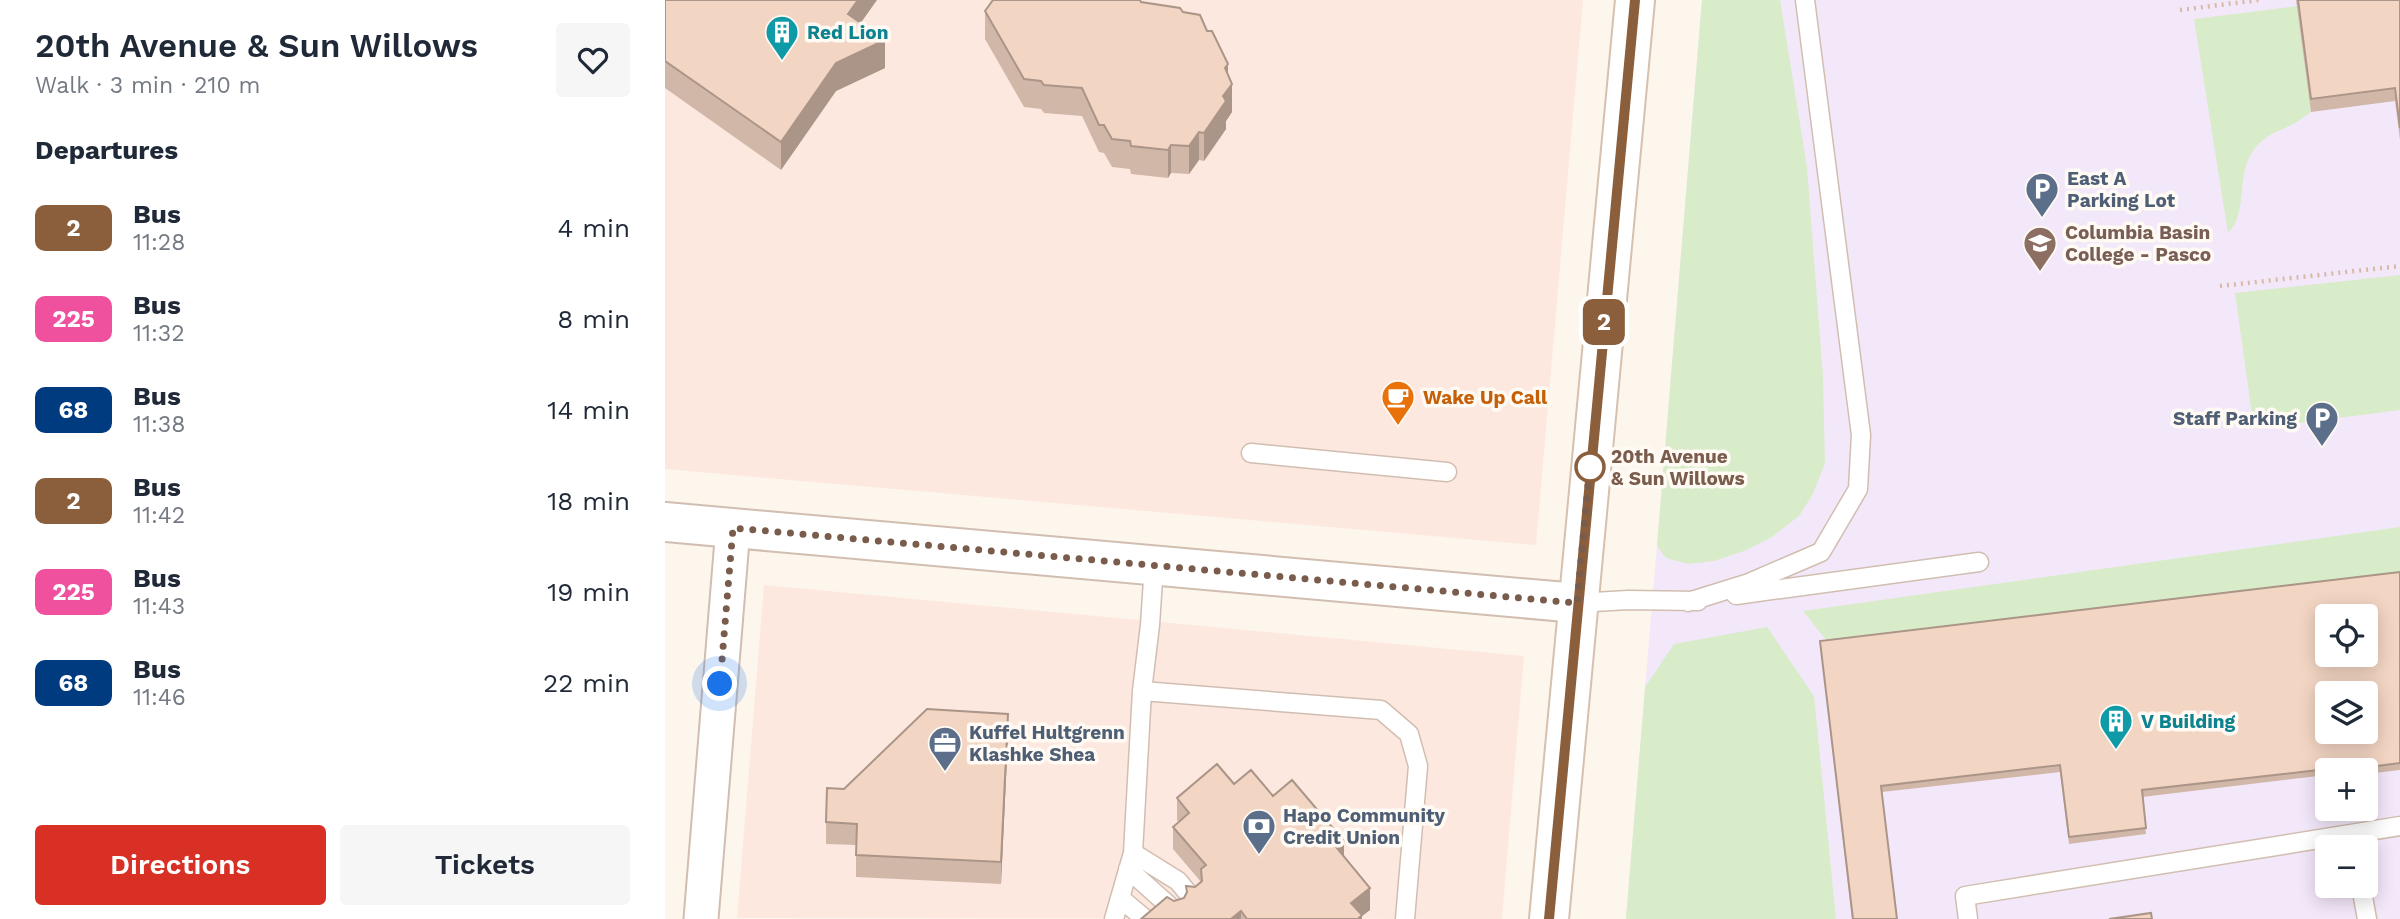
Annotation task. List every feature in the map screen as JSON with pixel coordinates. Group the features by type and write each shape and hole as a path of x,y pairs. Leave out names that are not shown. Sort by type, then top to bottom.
{"main road":[{"path":"1549,919 1635,0"},
{"path":"665,522 1577,603"}],"street":[{"path":"701,919 733,528"}],"lane":[{"path":"1688,602 1749,583 1821,552 1858,489 1861,435 1805,0"},
{"path":"1251,453 1447,472"},
{"path":"1577,603 1628,600 1688,602 1979,562"},
{"path":"1114,919 1131,861 1142,691 1154,565"},
{"path":"1142,691 1381,710 1409,734 1417,766 1405,919"},
{"path":"2373,835 2400,827"},
{"path":"1968,919 1965,896 2315,846"},
{"path":"1131,861 1178,881 1192,898"},
{"path":"1131,861 1176,912"},
{"path":"1121,898 1145,919"},
{"path":"2363,898 2367,919"}],"path":[{"path":"2180,10 2259,0"},
{"path":"2220,286 2400,266"}],"shaded area":[{"path":"665,0 1583,0 1536,545 665,469"},
{"name":"Columbia Basin College - Pasco","path":"1702,0 2400,0 2400,919 1626,919"},
{"path":"764,585 1524,656 1502,919 737,918"}],"green space":[{"path":"1702,0 1780,0 1807,167 1823,377 1825,463 1813,494 1799,516 1772,537 1744,551 1714,561 1688,564 1666,558 1657,546"},
{"path":"2297,6 2311,112 2260,142 2249,157 2239,214 2228,233 2194,19"},
{"path":"2400,275 2400,410 2254,429 2235,293"},
{"path":"2400,527 2400,576 1831,646 1803,611"},
{"path":"1767,627 1814,696 1836,919 1626,919 1645,687 1674,644"}],"building":[{"name":"Red Lion","path":"665,0 858,0 848,14 885,40 836,63 781,142 665,61"},
{"path":"993,0 1140,0 1200,15 1207,31 1212,31 1228,64 1225,68 1232,84 1223,96 1226,101 1204,133 1199,132 1189,146 1171,145 1168,150 1131,146 1130,141 1112,139 1104,125 1099,125 1082,88 1044,85 1041,81 1024,79 985,11"},
{"path":"2298,0 2400,0 2400,128 2395,88 2311,99"},
{"name":"V Building","path":"2400,572 2400,763 2378,766 2378,758 2315,758 2315,770 2142,790 2146,828 2069,837 2060,765 1881,786 1897,919 1853,919 1820,641"},
{"name":"Kuffel Hultgrenn Klashke Shea","path":"927,709 1008,714 1001,862 856,855 857,824 826,822 827,788 844,789"},
{"name":"Hapo Community Credit Union","path":"1217,764 1234,784 1251,770 1273,796 1292,780 1344,841 1336,847 1370,888 1351,903 1362,915 1358,919 1247,919 1241,911 1231,919 1141,919 1167,897 1174,901 1184,898 1186,886 1195,887 1202,881 1201,869 1206,865 1173,827 1189,813 1177,798"},
{"path":"2151,913 2152,919 2109,919"}],"bus line":[{"name":"2","path":"1549,919 1635,0"}],"place":[{"name":"Red Lion","path":"782,62"},
{"name":"East A Parking Lot","path":"2042,219"},
{"name":"Columbia Basin College - Pasco","path":"2040,273"},
{"name":"Wake Up Call","path":"1398,427"},
{"name":"Staff Parking","path":"2322,448"},
{"name":"20th Avenue & Sun Willows","path":"1590,467"},
{"name":"V Building","path":"2116,751"},
{"name":"Kuffel Hultgrenn Klashke Shea","path":"945,773"},
{"name":"Hapo Community Credit Union","path":"1259,856"}],"route":[{"path":"720,684 733,528 1577,603 1590,464 1590,467"}]}
